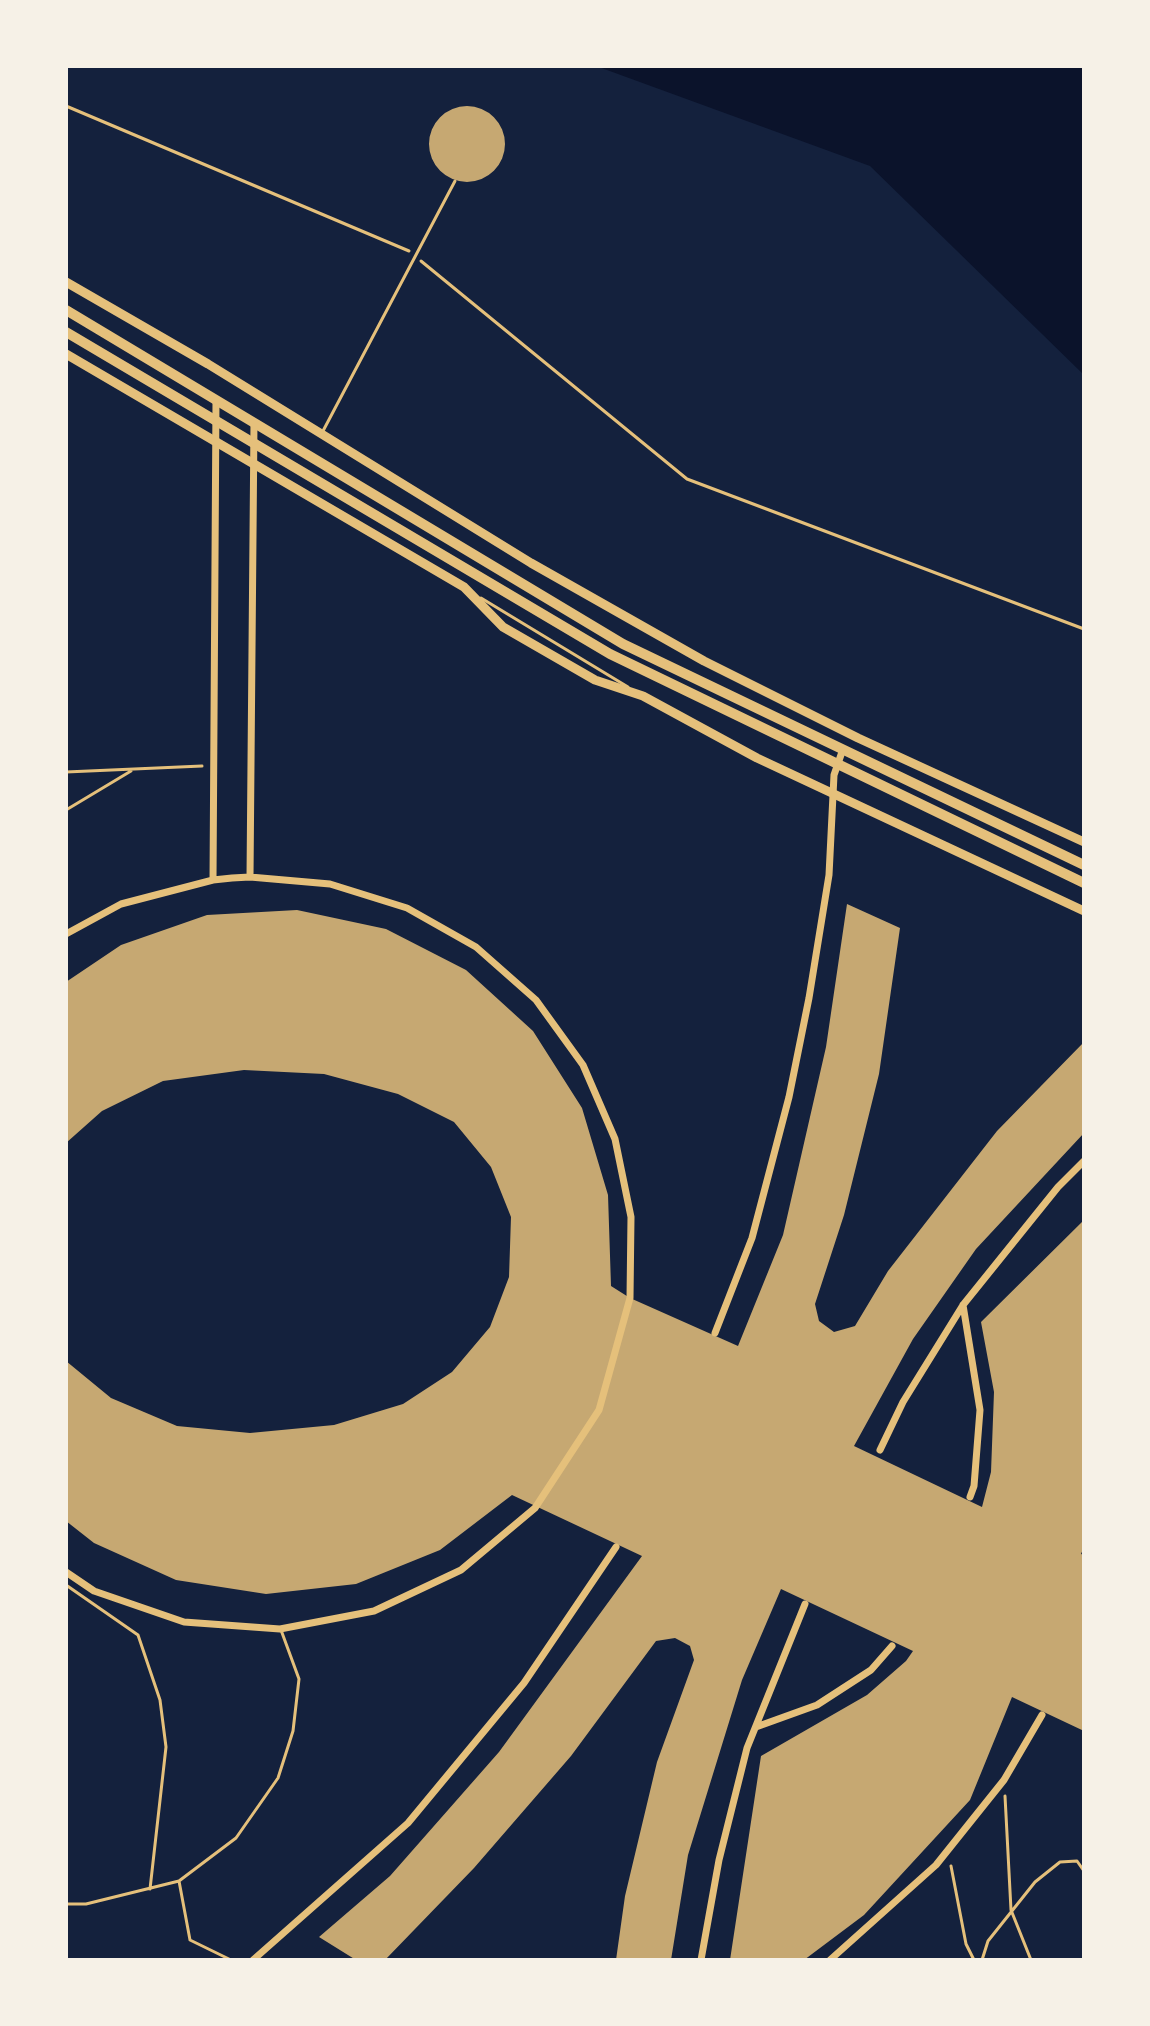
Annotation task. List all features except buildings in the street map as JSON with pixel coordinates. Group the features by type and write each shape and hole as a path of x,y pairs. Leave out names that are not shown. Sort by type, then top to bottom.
{"main road":[{"path":"66,310 623,644 1084,865"},
{"path":"66,332 610,654 1084,883"}],"street":[{"path":"66,282 531,563 704,661 858,738 1084,842"},
{"path":"66,354 464,587 503,627 595,680 643,696 757,758 1084,911"},
{"path":"213,880 216,400"},
{"path":"250,877 254,422"},
{"path":"715,1333 752,1238 789,1097 829,875 834,775 843,749"},
{"path":"66,934 121,904 213,880 250,877 330,884 407,908 476,947 536,1000 583,1065 615,1139 631,1217 630,1298 599,1410 535,1508 461,1570 374,1611 280,1629 184,1622 94,1591 66,1572"},
{"path":"880,1450 903,1402 963,1305 1058,1187 1084,1161"},
{"path":"963,1305 980,1410 974,1486 970,1497"},
{"path":"253,1960 408,1823 524,1683 616,1547"},
{"path":"701,1960 719,1860 747,1748 805,1604"},
{"path":"756,1727 817,1705 871,1670 892,1646"},
{"path":"833,1959 948,1851 1004,1780 1042,1715"}],"lane":[{"path":"321,434 455,181"},
{"path":"66,1585 138,1635 160,1700 166,1747 150,1889"},
{"path":"66,1904 86,1904 179,1881 236,1838 278,1778 293,1731 299,1679 280,1629"},
{"path":"179,1881 190,1940 231,1960"}],"path":[{"path":"66,106 410,252"},
{"path":"422,261 687,479 1084,629"},
{"path":"66,772 214,766"},
{"path":"66,810 133,769"},
{"path":"1004,1780 1011,1910 1031,1960"},
{"path":"948,1851 966,1944 974,1960"},
{"path":"982,1960 988,1941 1035,1882 1060,1862 1077,1861 1084,1871"}],"water":[{"path":"596,66 1084,66 1084,375 870,166"}]}
